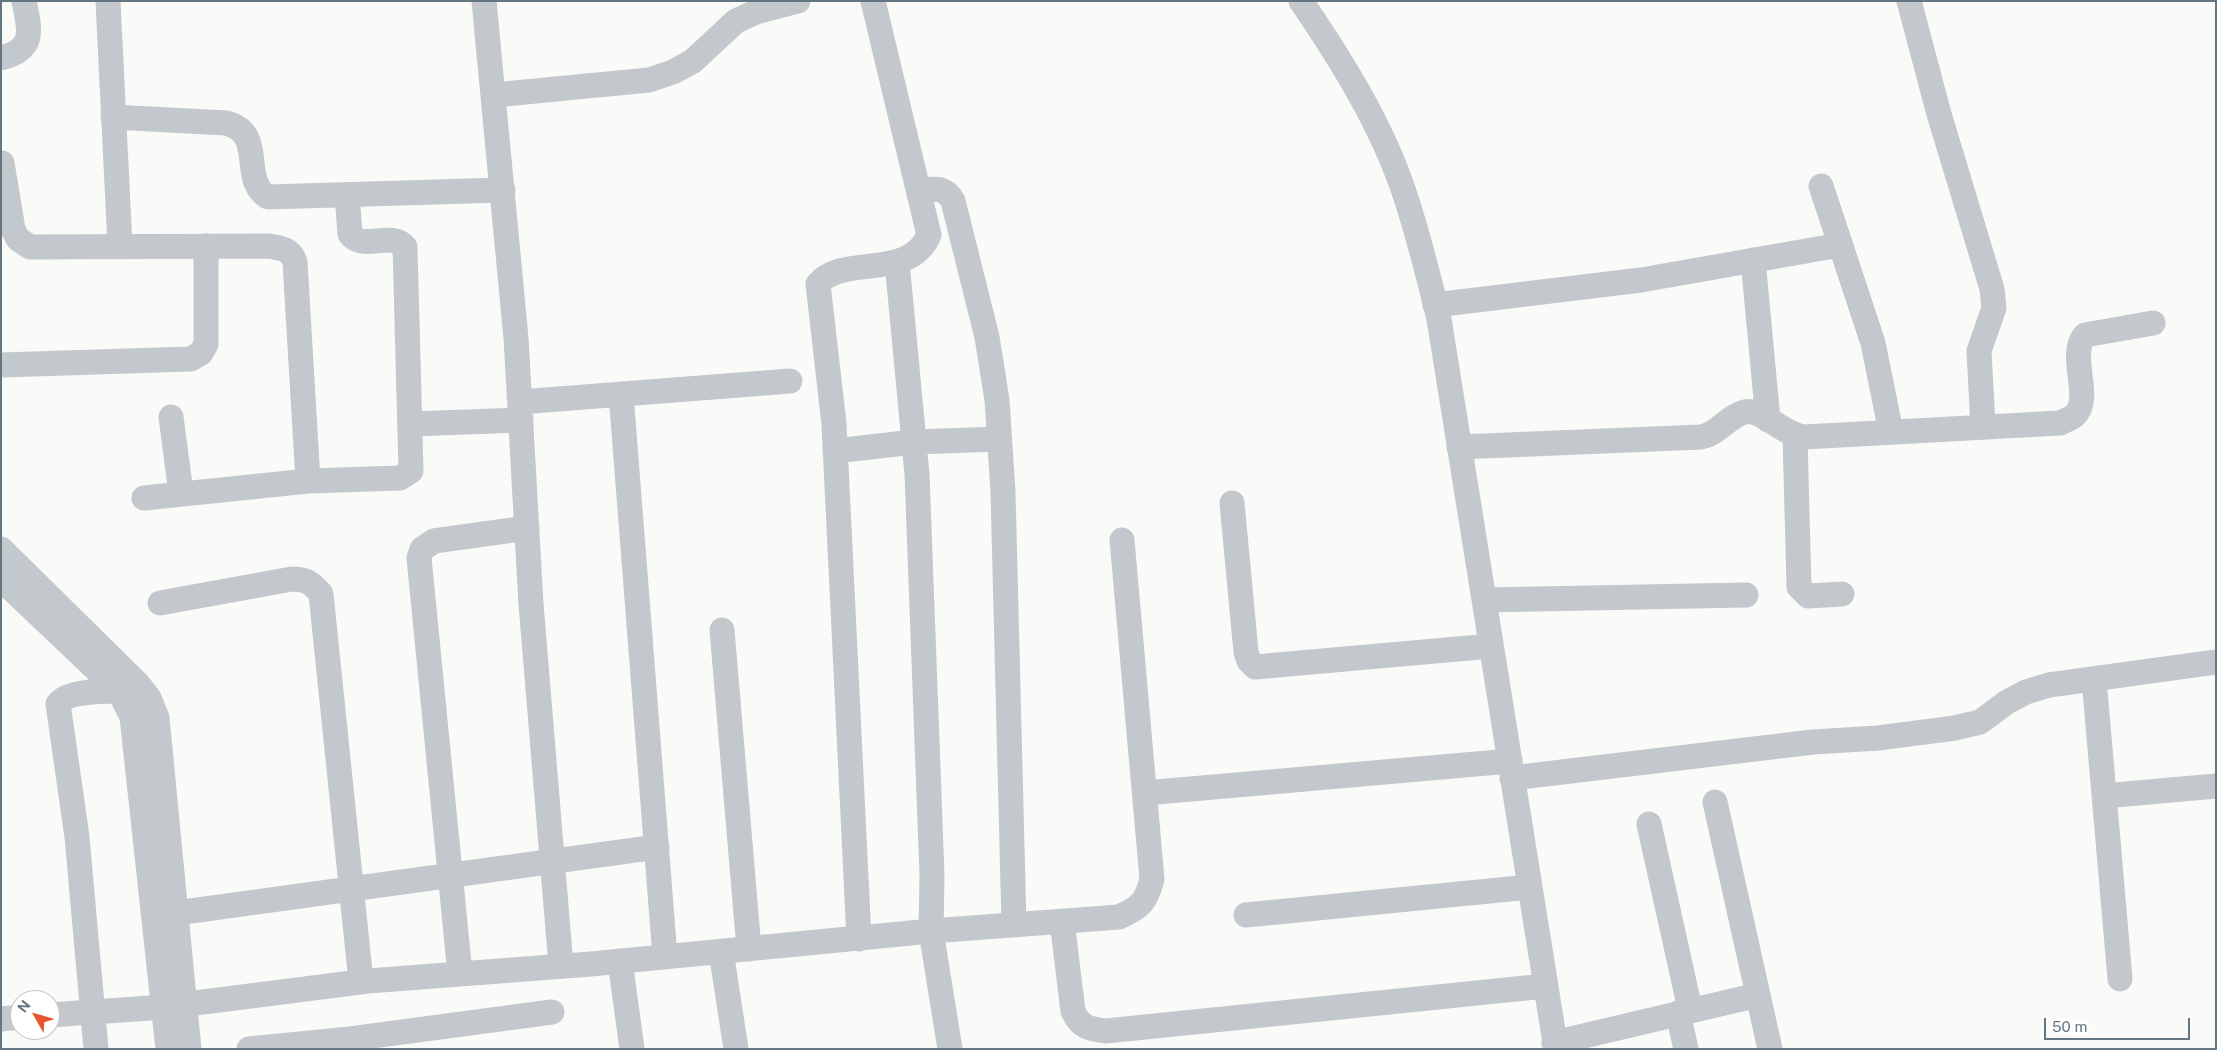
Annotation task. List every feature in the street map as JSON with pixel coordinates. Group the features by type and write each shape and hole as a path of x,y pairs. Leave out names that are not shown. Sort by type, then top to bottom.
{"street":[{"path":"1,58 14,55 24,47 29,37 29,26 24,1"},
{"path":"108,1 120,246"},
{"path":"484,1 503,190 561,966"},
{"path":"494,95 649,80 672,72 693,61 736,22 756,12 798,1"},
{"path":"859,939 835,451 818,284 830,274 897,262 916,253 925,244 928,234 874,1"},
{"path":"1301,1 1329,42 1368,111 1403,188 1421,245 1435,305 1459,446 1555,1046 1684,1011 1758,995"},
{"path":"1909,1 1939,114 1992,289 1994,308 1979,351 1983,427"},
{"path":"113,117 236,125 248,139 255,179 261,193 268,197 503,190"},
{"path":"2,163 12,229 18,240 30,247 269,246 284,248 293,254 308,481"},
{"path":"1820,186 1873,343 1891,432"},
{"path":"919,190 943,189 948,192 953,201 987,337 997,400 1010,702 1014,925"},
{"path":"144,498 308,481 405,477 412,467 404,247 395,240 360,241 354,239 349,227 347,195"},
{"path":"1435,305 1641,280 1840,245"},
{"path":"1,365 191,359 201,353 206,344 206,246"},
{"path":"1753,260 1768,420"},
{"path":"897,262 914,442 932,875 931,931 950,1049"},
{"path":"1459,446 1701,437 1711,433 1744,412 1758,414 1795,436 2060,423 2073,417 2081,405 2080,341 2085,335 2153,322"},
{"path":"411,424 520,411 621,394 790,381"},
{"path":"621,394 665,956"},
{"path":"171,417 181,493"},
{"path":"1795,436 1799,587 1808,596 1842,594"},
{"path":"835,451 914,442 999,439"},
{"path":"1232,503 1246,652 1249,661 1254,667 1491,646"},
{"path":"460,974 419,558 422,549 434,541 527,528"},
{"path":"60,1014 174,1006 361,982 620,961 931,931 1119,917 1136,909 1147,897 1152,879 1122,540"},
{"path":"1,549 138,684 149,698 157,718 176,913 174,1006 168,1049"},
{"path":"1,579 119,691 127,703 134,729 174,1006 189,1049"},
{"path":"160,603 292,579 308,582 322,594 361,982"},
{"path":"1484,600 1746,595"},
{"path":"722,630 749,948"},
{"path":"1145,794 1511,770 1813,742 1878,738 1955,728 1980,722 2007,702 2026,692 2048,685 2216,662"},
{"path":"2094,679 2120,979"},
{"path":"96,1049 77,837 58,704 62,699 71,696 119,691"},
{"path":"2104,796 2216,786"},
{"path":"1715,802 1770,1049"},
{"path":"1649,824 1684,1011 1686,1049"},
{"path":"176,913 656,847"},
{"path":"1246,915 1530,888"},
{"path":"1062,921 1073,1011 1078,1022 1087,1029 1116,1030 1545,986"},
{"path":"721,951 736,1049"},
{"path":"620,961 632,1049"},
{"path":"249,1049 350,1039 552,1012"}]}
